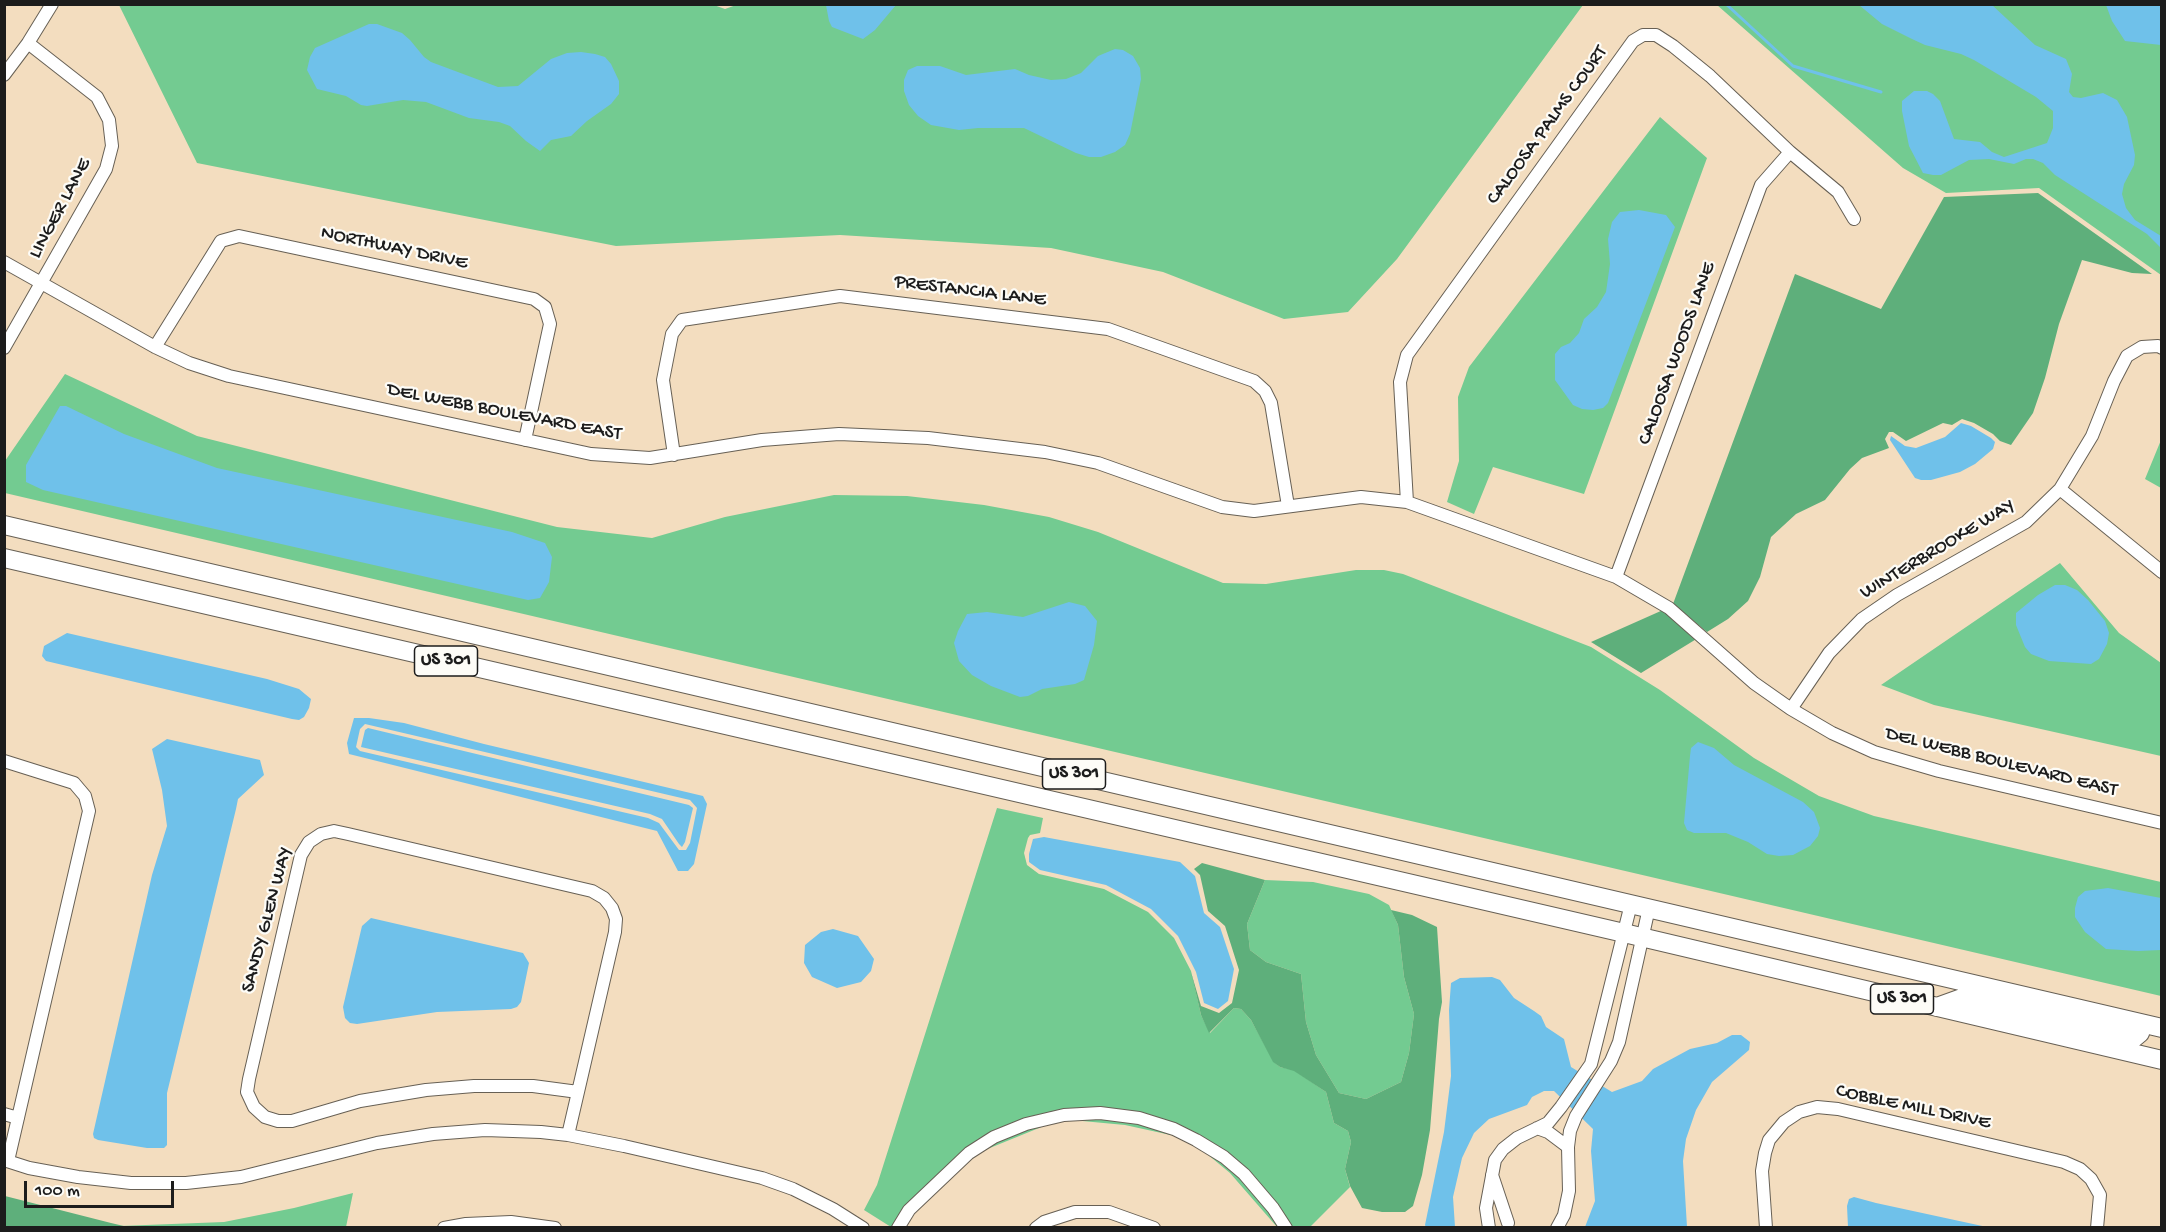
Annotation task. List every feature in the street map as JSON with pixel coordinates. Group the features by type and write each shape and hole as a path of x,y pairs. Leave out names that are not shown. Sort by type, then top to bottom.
{"main road":[{"name":"US 301","path":"4,525 2162,1028"},
{"name":"US 301","path":"4,558 1624,933 2162,1060"},
{"path":"158,594 166,562"},
{"path":"1937,1007 1962,998 2134,1038 2140,1033 2143,1024"}],"street":[{"path":"4,75 28,44 52,4"},
{"name":"CALOOSA PALMS COURT","path":"1407,502 1400,382 1407,355 1633,41 1643,36 1656,35 1673,46 1710,76 1790,152 1838,192 1854,219"},
{"name":"LINGER LANE","path":"4,348 106,169 111,153 112,137 109,120 97,98 28,44"},
{"name":"CALOOSA WOODS LANE","path":"1616,578 1761,185 1790,152"},
{"name":"NORTHWAY DRIVE","path":"155,347 221,241 239,236 534,299 545,307 550,324 525,440"},
{"name":"DEL WEBB BOULEVARD EAST","path":"4,262 155,347 189,363 229,376 591,454 650,458 762,440 839,434 928,438 1045,452 1098,463 1222,507 1254,511 1360,497 1407,502 1616,578 1669,608 1754,682 1791,709 1832,734 1874,752 1939,771 2162,823"},
{"name":"PRESTANCIA LANE","path":"674,455 663,381 672,334 682,320 840,296 1108,329 1254,381 1265,391 1271,403 1288,506"},
{"name":"WINTERBROOKE WAY","path":"1791,709 1829,653 1862,619 1897,595 2026,522 2060,489 2092,436 2114,381 2127,356 2142,347 2162,348"},
{"path":"2060,489 2162,572"},
{"path":"4,761 74,783 85,796 89,811 18,1119 6,1160 29,1168 78,1177 131,1183 186,1183 241,1177 377,1143 433,1134 485,1130 568,1135 762,1178 793,1189 863,1227"},
{"name":"SANDY GLEN WAY","path":"568,1135 578,1092 615,932 616,919 612,908 604,898 592,891 334,831 321,834 309,842 301,855 249,1079 247,1092 259,1112 265,1117 278,1121 292,1121 360,1101 426,1090 474,1086 533,1086 578,1092"},
{"path":"1489,1227 1486,1208 1495,1160 1503,1149 1517,1138 1548,1123 1562,1107 1591,1064 1624,933 1640,906"},
{"path":"1557,1227 1564,1215 1569,1191 1570,1131 1576,1116 1604,1073 1619,1042 1642,938 1640,906"},
{"name":"COBBLE MILL DRIVE","path":"1766,1227 1762,1171 1769,1140 1784,1122 1799,1112 1816,1107 1838,1109 2064,1162 2080,1169 2091,1179 2100,1195 2097,1227"},
{"path":"898,1227 909,1210 963,1159 994,1137 1026,1124 1064,1115 1100,1113 1139,1118 1174,1129 1224,1156 1244,1174 1286,1227"},
{"path":"4,1114 18,1119"},
{"path":"1536,1128 1548,1132 1568,1147"},
{"path":"1492,1175 1508,1223"},
{"path":"1036,1227 1075,1212 1109,1212 1154,1227"},
{"path":"444,1227 511,1222 555,1227"}],"green space":[{"path":"711,4 725,9 739,4 1583,5 1397,259 1348,312 1284,319 1163,272 1051,248 840,235 616,246 197,163 119,5"},
{"path":"1717,5 2161,5 2161,275 2039,188 1946,193 1903,168"},
{"path":"1660,117 1707,158 1584,494 1493,467 1474,514 1447,502 1459,461 1458,397 1469,367"},
{"path":"2038,193 2152,274 2132,273 2082,260 2059,324 2033,413 2011,445 2000,441 1974,423 1962,419 1952,425 1943,423 1906,441 1893,432 1889,432 1885,439 1889,448 1862,458 1825,500 1796,514 1771,537 1760,577 1748,601 1728,619 1707,632 1673,604 1795,274 1881,309 1944,197"},
{"path":"65,374 197,436 557,527 652,538 725,517 834,495 907,496 984,505 1049,517 1098,532 1223,583 1266,584 1356,570 1384,570 1403,574 1591,647 1660,690 1754,758 1819,796 1874,816 2161,882 2161,996 5,493 5,461"},
{"path":"2161,440 2162,488 2145,479"},
{"path":"2060,563 2119,633 2161,663 2161,756 1934,705 1881,685"},
{"path":"1663,610 1698,638 1641,673 1591,642"},
{"path":"997,808 1043,818 1040,833 1030,835 1024,853 1027,865 1039,874 1104,889 1148,912 1174,938 1191,971 1201,1015 1210,1033 1234,1008 1241,1009 1251,1020 1274,1062 1280,1067 1294,1070 1326,1092 1334,1123 1348,1131 1351,1142 1345,1169 1350,1187 1310,1227 1277,1227 1230,1173 1189,1139 1125,1125 1061,1119 980,1152 922,1199 901,1227 891,1227 864,1210 877,1185"},
{"path":"1202,863 1265,880 1247,924 1250,950 1266,962 1301,974 1306,1022 1316,1055 1339,1093 1366,1099 1401,1082 1409,1053 1414,1014 1404,977 1398,925 1391,910 1412,915 1437,927 1442,1002 1430,1130 1422,1175 1413,1206 1405,1212 1382,1212 1362,1208 1350,1186 1345,1169 1351,1142 1348,1131 1334,1123 1326,1092 1294,1071 1280,1067 1273,1062 1251,1020 1241,1009 1234,1008 1209,1033 1201,1015 1191,972 1201,1006 1219,1013 1232,1003 1239,970 1225,926 1208,911 1200,875 1194,869"},
{"path":"1265,880 1313,882 1369,894 1389,905 1398,925 1404,977 1414,1014 1409,1053 1401,1082 1366,1099 1339,1093 1316,1055 1306,1022 1301,974 1266,962 1250,950 1247,924"},
{"path":"353,1193 346,1227 128,1228 120,1226 224,1222"},
{"path":"5,1196 111,1223 128,1227 5,1227"}],"water":[{"path":"826,4 896,5 875,30 863,39 832,27"},
{"path":"1859,5 1992,5 2035,45 2066,59 2072,74 2069,92 2073,97 2081,98 2103,93 2117,100 2127,117 2135,155 2134,165 2124,184 2122,194 2126,208 2135,220 2161,236 2161,248 2147,234 2055,175 2043,163 2033,159 2014,164 1989,159 1969,160 1941,175 1923,173 1909,146 1902,111 1902,101 1914,91 1927,91 1940,101 1954,139 1980,142 1992,152 2004,157 2047,143 2053,128 2053,111 2036,97 1974,60 1912,39 1882,24"},
{"path":"2106,5 2161,5 2161,45 2125,41 2112,21"},
{"path":"369,24 377,24 402,33 431,62 498,87 518,86 551,59 567,53 595,54 605,57 611,64 619,81 619,94 611,104 571,136 551,140 540,151 510,126 499,122 469,118 426,102 403,100 361,105 346,96 317,89 307,70 315,48"},
{"path":"1115,49 1123,50 1133,56 1140,68 1141,79 1130,134 1125,145 1101,157 1089,157 1076,153 1024,128 959,130 931,125 918,116 909,105 904,91 904,80 908,70 917,66 940,66 966,75 1015,69 1051,80 1066,79 1081,73 1098,56"},
{"path":"1639,210 1666,215 1675,227 1608,403 1603,408 1582,409 1573,405 1555,380 1555,354 1579,333 1584,319 1597,307 1606,292 1610,264 1608,239 1612,222 1620,212"},
{"path":"60,406 66,406 124,434 217,468 512,532 545,543 552,557 549,582 540,598 528,600 43,490 26,482 26,465"},
{"path":"1961,423 1991,438 1995,442 1993,449 1975,464 1960,472 1931,480 1915,478 1890,440 1891,436 1905,446 1916,448 1945,437"},
{"path":"2055,585 2065,585 2077,590 2105,621 2109,633 2107,644 2099,659 2091,664 2049,661 2031,654 2025,647 2016,625 2016,613"},
{"path":"1069,602 1085,606 1097,621 1094,645 1084,680 1075,684 1042,689 1020,697 991,686 972,675 959,661 954,643 967,614 987,612 1023,617"},
{"path":"67,633 267,679 299,689 311,699 309,708 304,717 299,720 292,719 46,661 42,656 44,646"},
{"path":"354,718 404,723 703,796 707,804 694,864 688,871 678,871 657,831 349,754 347,743","holes":["365,724 690,800 697,808 690,843 686,850 679,850 659,823 648,818 360,751 356,747 360,729"]},
{"path":"368,728 689,805 693,808 685,842 682,847 662,819 650,814 361,747 365,730"},
{"path":"167,739 260,760 264,775 238,799 167,1093 167,1145 164,1148 147,1148 98,1140 93,1134 152,875 167,826 162,790 152,749"},
{"path":"1698,742 1714,748 1734,765 1803,802 1814,812 1820,828 1818,836 1810,846 1793,855 1779,856 1767,854 1748,842 1726,833 1694,833 1687,830 1684,823 1691,748"},
{"path":"1044,837 1180,862 1195,876 1204,913 1220,927 1234,969 1228,1001 1218,1009 1204,1003 1196,972 1178,936 1151,909 1106,885 1040,870 1029,862 1033,839"},
{"path":"2108,888 2161,898 2161,950 2106,949 2085,932 2075,917 2078,897 2085,891"},
{"path":"371,918 523,953 529,963 521,1002 517,1007 511,1009 437,1012 357,1024 350,1023 345,1018 343,1007 362,926"},
{"path":"833,929 858,936 874,959 871,971 861,982 837,988 812,977 804,963 805,945 821,932"},
{"path":"1492,977 1500,980 1514,998 1541,1016 1546,1027 1564,1039 1571,1067 1612,1092 1642,1081 1653,1069 1690,1049 1717,1043 1732,1035 1741,1035 1750,1042 1749,1050 1712,1082 1696,1110 1686,1139 1683,1161 1687,1227 1585,1227 1595,1201 1591,1151 1593,1129 1554,1091 1544,1091 1532,1097 1527,1105 1489,1119 1474,1133 1462,1158 1453,1197 1455,1227 1426,1227 1444,1132 1451,1076 1449,1010 1451,983 1460,978"},
{"path":"1854,1197 1987,1227 1848,1227 1847,1206 1849,1199"}],"waterway":[{"path":"1726,4 1793,66 1881,92"}]}
